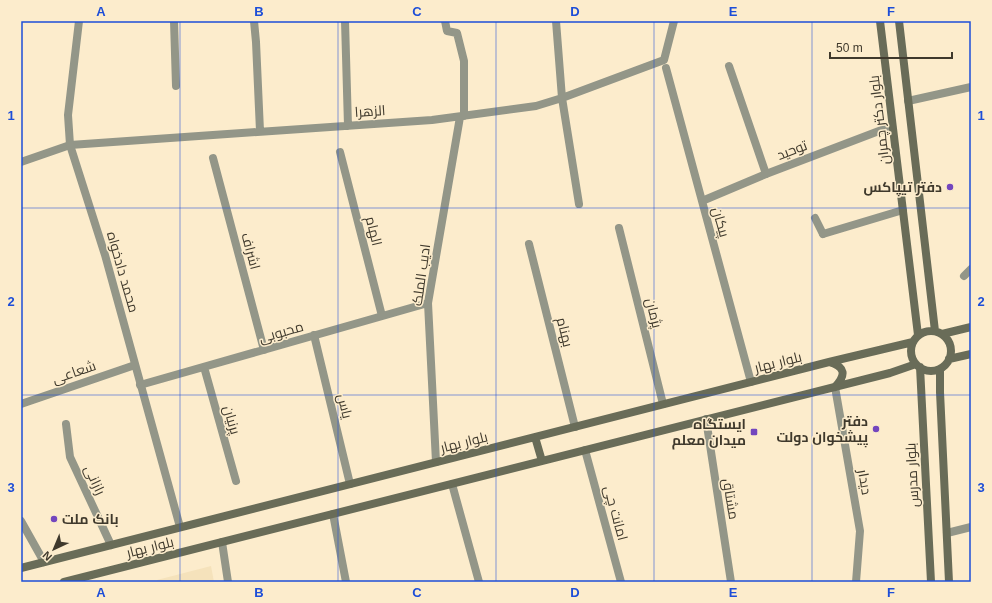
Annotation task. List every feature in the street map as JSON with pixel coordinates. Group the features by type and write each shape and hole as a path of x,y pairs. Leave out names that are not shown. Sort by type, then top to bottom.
{"main road":[{"name":"بلوار دکتر چمران","path":"880,21 903,210 916,338"},
{"path":"899,21 908,101 939,332 948,339 951,352 949,359 944,366 940,369 933,370 926,370 918,365 912,357 911,349 916,338 923,332 939,332 971,327"},
{"name":"بلوار بهار","path":"21,568 751,382 916,338"},
{"path":"949,359 971,354"},
{"path":"828,362 839,366 843,372 841,381 835,387"},
{"name":"بلوار بهار","path":"64,582 88,579 222,542 918,365"},
{"name":"بلوار مدرس","path":"918,365 931,582"},
{"path":"940,369 949,582"},
{"path":"535,437 542,461"}],"street":[{"name":"محمد دادخواه","path":"79,21 68,115 70,145 105,255 180,527"},
{"path":"174,21 176,86"},
{"path":"254,21 260,131"},
{"path":"344,21 348,126"},
{"name":"ادیب الملک","path":"436,462 428,303 462,116 464,61 457,33 448,31 445,21"},
{"path":"556,21 562,98 579,204"},
{"name":"الزهرا","path":"21,162 70,145 432,120 536,106 562,98 664,60 674,21"},
{"path":"729,66 766,174"},
{"name":"پیکان","path":"666,68 751,382"},
{"path":"908,101 971,87"},
{"name":"توحید","path":"702,201 766,174 892,126"},
{"name":"الهام","path":"340,152 382,316"},
{"name":"اشراف","path":"213,158 264,350"},
{"path":"814,218 823,234 903,210"},
{"name":"پژمان","path":"619,228 663,404"},
{"name":"بهنام","path":"529,244 575,427"},
{"path":"964,276 971,270"},
{"name":"محبوبی","path":"140,385 428,303"},
{"name":"یاس","path":"314,335 350,484"},
{"name":"شعاعی","path":"21,404 135,365"},
{"name":"پرنیان","path":"204,367 236,481"},
{"name":"دیدار","path":"835,387 860,531 856,582"},
{"name":"مشتاق","path":"706,419 731,582"},
{"name":"رازانی","path":"66,424 70,457 111,545"},
{"name":"امانت چی","path":"585,450 621,582"},
{"path":"452,484 479,582"},
{"path":"333,514 346,582"},
{"path":"21,521 44,562"},
{"path":"947,533 971,526"},
{"path":"222,542 228,582"}],"shaded area":[{"path":"211,566 214,582 157,582 157,580"}],"place":[{"name":"دفتر تیپاکس","path":"950,187"},
{"name":"دفتر پیشخوان دولت","path":"876,429"},
{"name":"ایستگاه میدان معلم","path":"754,432"},
{"name":"بانک ملت","path":"54,519"}]}
